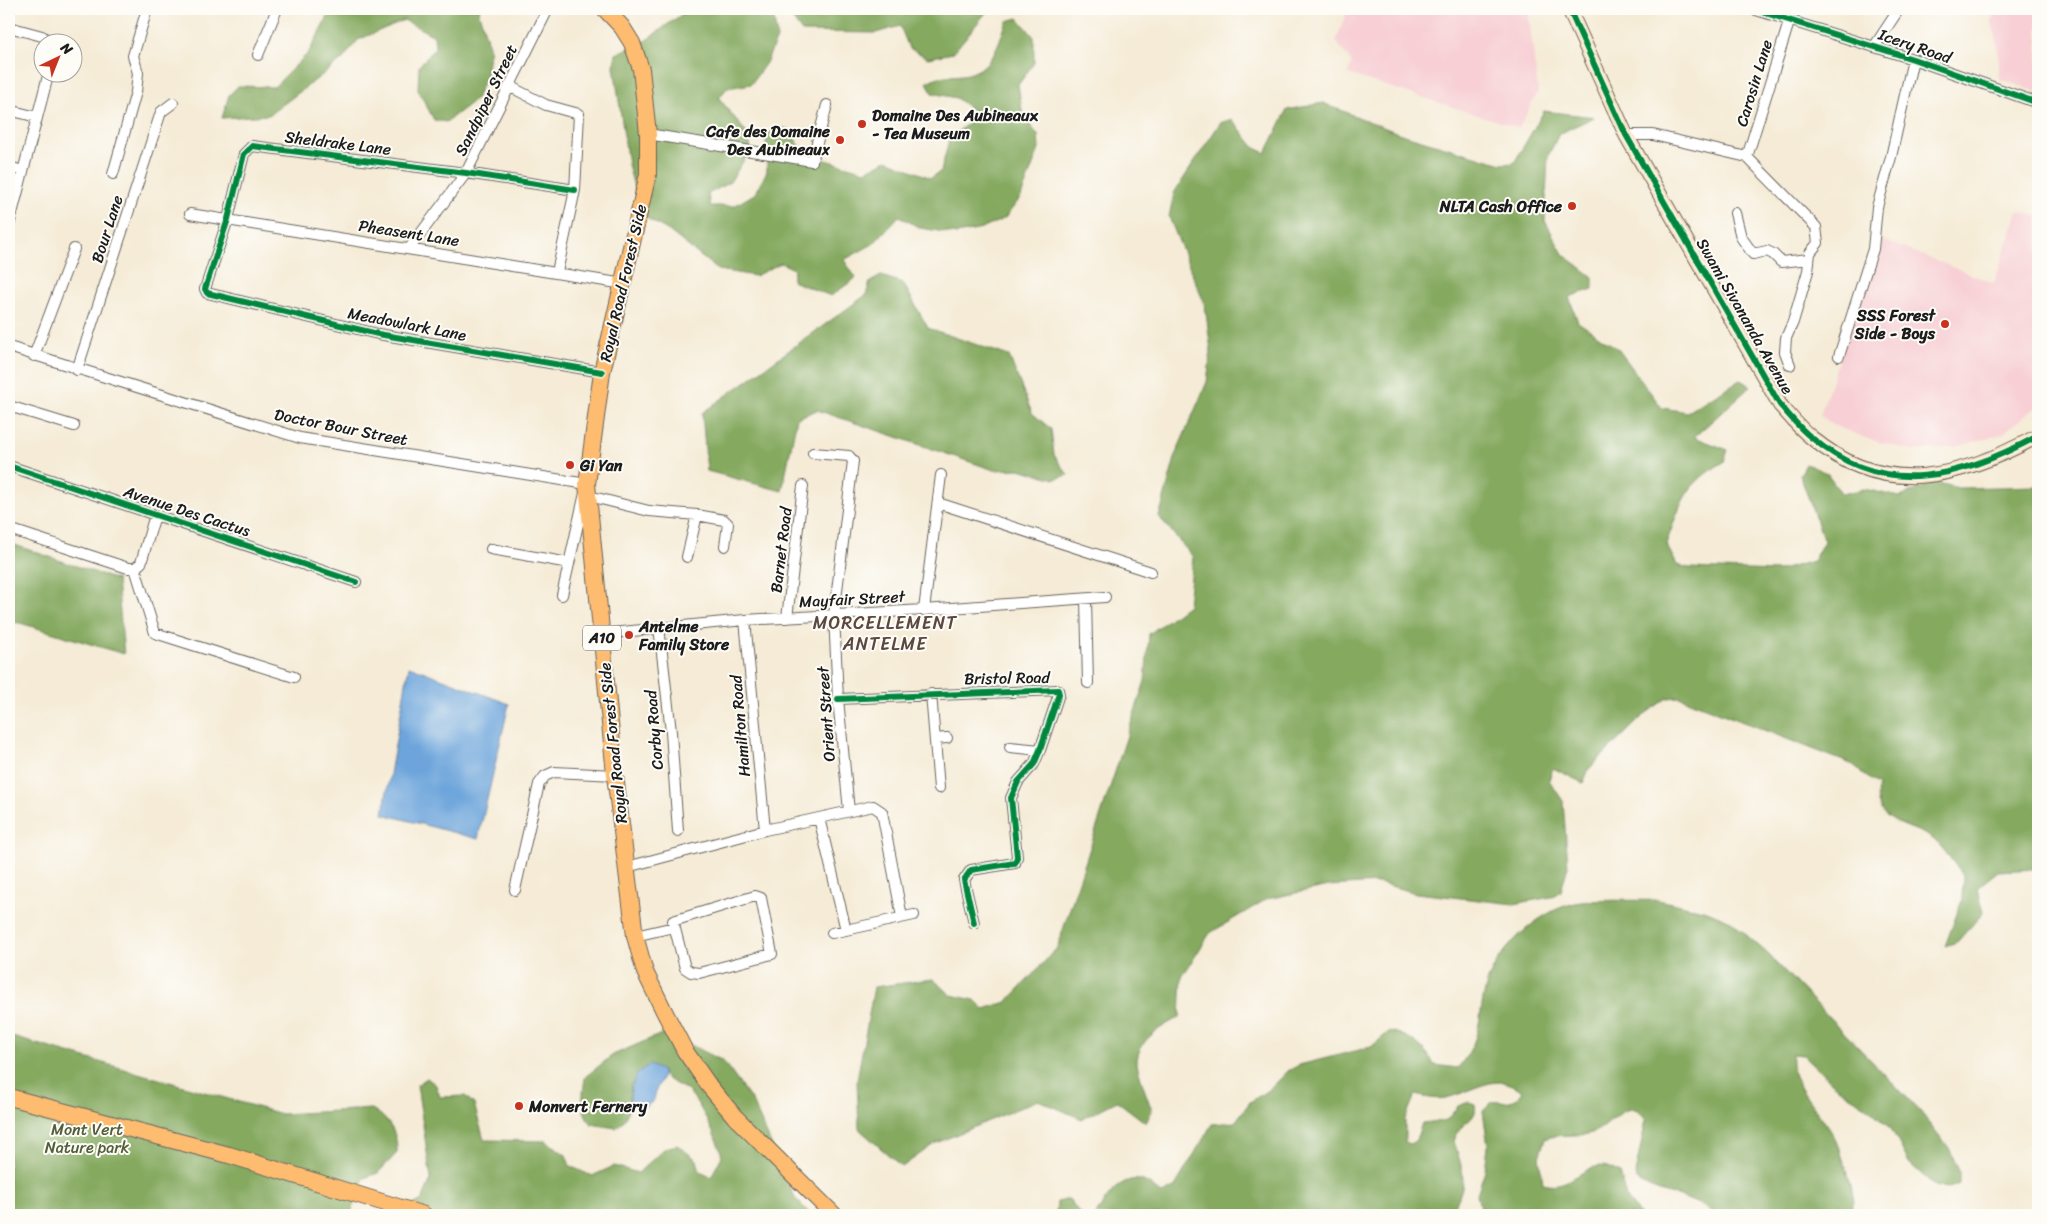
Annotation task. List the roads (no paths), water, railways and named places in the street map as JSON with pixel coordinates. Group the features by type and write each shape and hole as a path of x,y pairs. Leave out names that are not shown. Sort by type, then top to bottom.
{"main road":[{"name":"Royal Road Forest Side","path":"605,9 622,27 632,42 641,70 648,134 648,174 624,284 602,372 588,490 601,634 634,936 645,972 665,1013 685,1051 710,1087 735,1117 834,1215"},
{"path":"9,1097 229,1155 424,1215"}],"street":[{"path":"113,174 136,92 138,74 133,56 147,9"},
{"path":"258,55 277,9"},
{"name":"Sandpiper Street","path":"409,249 466,173 548,9"},
{"name":"Swami Sivananda Avenue","path":"1568,9 1626,135 1780,405 1811,438 1834,454 1869,470 1900,476 1928,477 1960,471 2038,436"},
{"name":"Icery Road","path":"1753,9 1913,59 2038,103"},
{"path":"1874,47 1899,9"},
{"name":"Carosin Lane","path":"1747,157 1790,19"},
{"path":"9,27 32,34"},
{"path":"1839,356 1873,249 1877,207 1891,157 1913,59"},
{"path":"9,223 12,197 23,171 46,82"},
{"path":"509,86 546,105 580,114 576,190 557,272"},
{"name":"Bour Lane","path":"77,370 161,112 172,103"},
{"path":"648,134 812,160 827,104"},
{"path":"9,110 37,117"},
{"path":"1626,135 1653,135 1747,157 1816,227 1818,243 1810,253 1793,322 1786,338 1785,352 1790,365"},
{"name":"Sheldrake Lane","path":"207,293 205,289 228,219 244,154 252,146 466,173 576,190"},
{"path":"9,167 23,171"},
{"path":"1736,213 1741,237 1754,254 1767,251 1781,262 1809,259"},
{"name":"Pheasent Lane","path":"190,214 624,284"},
{"path":"34,356 74,249"},
{"name":"Meadowlark Lane","path":"207,293 378,334 602,372"},
{"name":"Doctor Bour Street","path":"9,347 77,370 300,438 588,490 649,511 697,515 727,522 725,546"},
{"path":"9,406 74,426"},
{"name":"Orient Street","path":"813,453 849,456 853,461 834,615 838,699 849,811"},
{"name":"Avenue Des Cactus","path":"9,466 356,582"},
{"path":"924,610 941,475"},
{"name":"Barnet Road","path":"788,618 803,486"},
{"path":"562,595 588,490"},
{"path":"938,503 1151,572"},
{"path":"687,557 697,515"},
{"path":"136,568 141,562 156,516"},
{"path":"9,529 128,568 136,568"},
{"path":"492,550 570,562"},
{"path":"136,568 155,633 294,677"},
{"name":"Mayfair Street","path":"601,634 745,620 1105,597"},
{"path":"1086,599 1088,683"},
{"name":"Hamilton Road","path":"745,620 765,830"},
{"name":"Corby Road","path":"658,628 670,732 678,831"},
{"name":"Bristol Road","path":"838,699 1058,690 1059,694 1034,764 1018,782 1011,798 1017,857 1015,863 971,870 966,874 964,880 974,923"},
{"path":"931,694 939,788"},
{"path":"935,739 947,738"},
{"path":"1010,747 1040,750"},
{"path":"515,890 539,784 545,776 554,772 616,775"},
{"path":"627,867 765,830 874,806 882,812 902,918"},
{"path":"819,818 846,930"},
{"path":"759,896 773,950 770,956 698,973 691,972 682,961 674,927 672,923 675,919 759,896"},
{"path":"832,933 914,915"},
{"path":"634,936 674,927"}],"water":[{"path":"409,666 509,704 478,839 383,814"},
{"path":"650,1065 661,1070 663,1076 656,1090 654,1100 647,1106 637,1106 630,1099 631,1088 637,1074"}],"place":[{"name":"Domaine Des Aubineaux - Tea Museum","path":"862,124"},
{"name":"Cafe des Domaine Des Aubineaux","path":"840,140"},
{"name":"NLTA Cash Office","path":"1572,206"},
{"name":"SSS Forest Side - Boys","path":"1945,324"},
{"name":"Gi Yan","path":"570,465"},
{"name":"Antelme Family Store","path":"629,635"},
{"name":"Monvert Fernery","path":"519,1106"}],"district":[{"name":"MORCELLEMENT ANTELME","path":"885,633"}],"park label":[{"name":"Mont Vert Nature park","path":"87,1138"}]}
